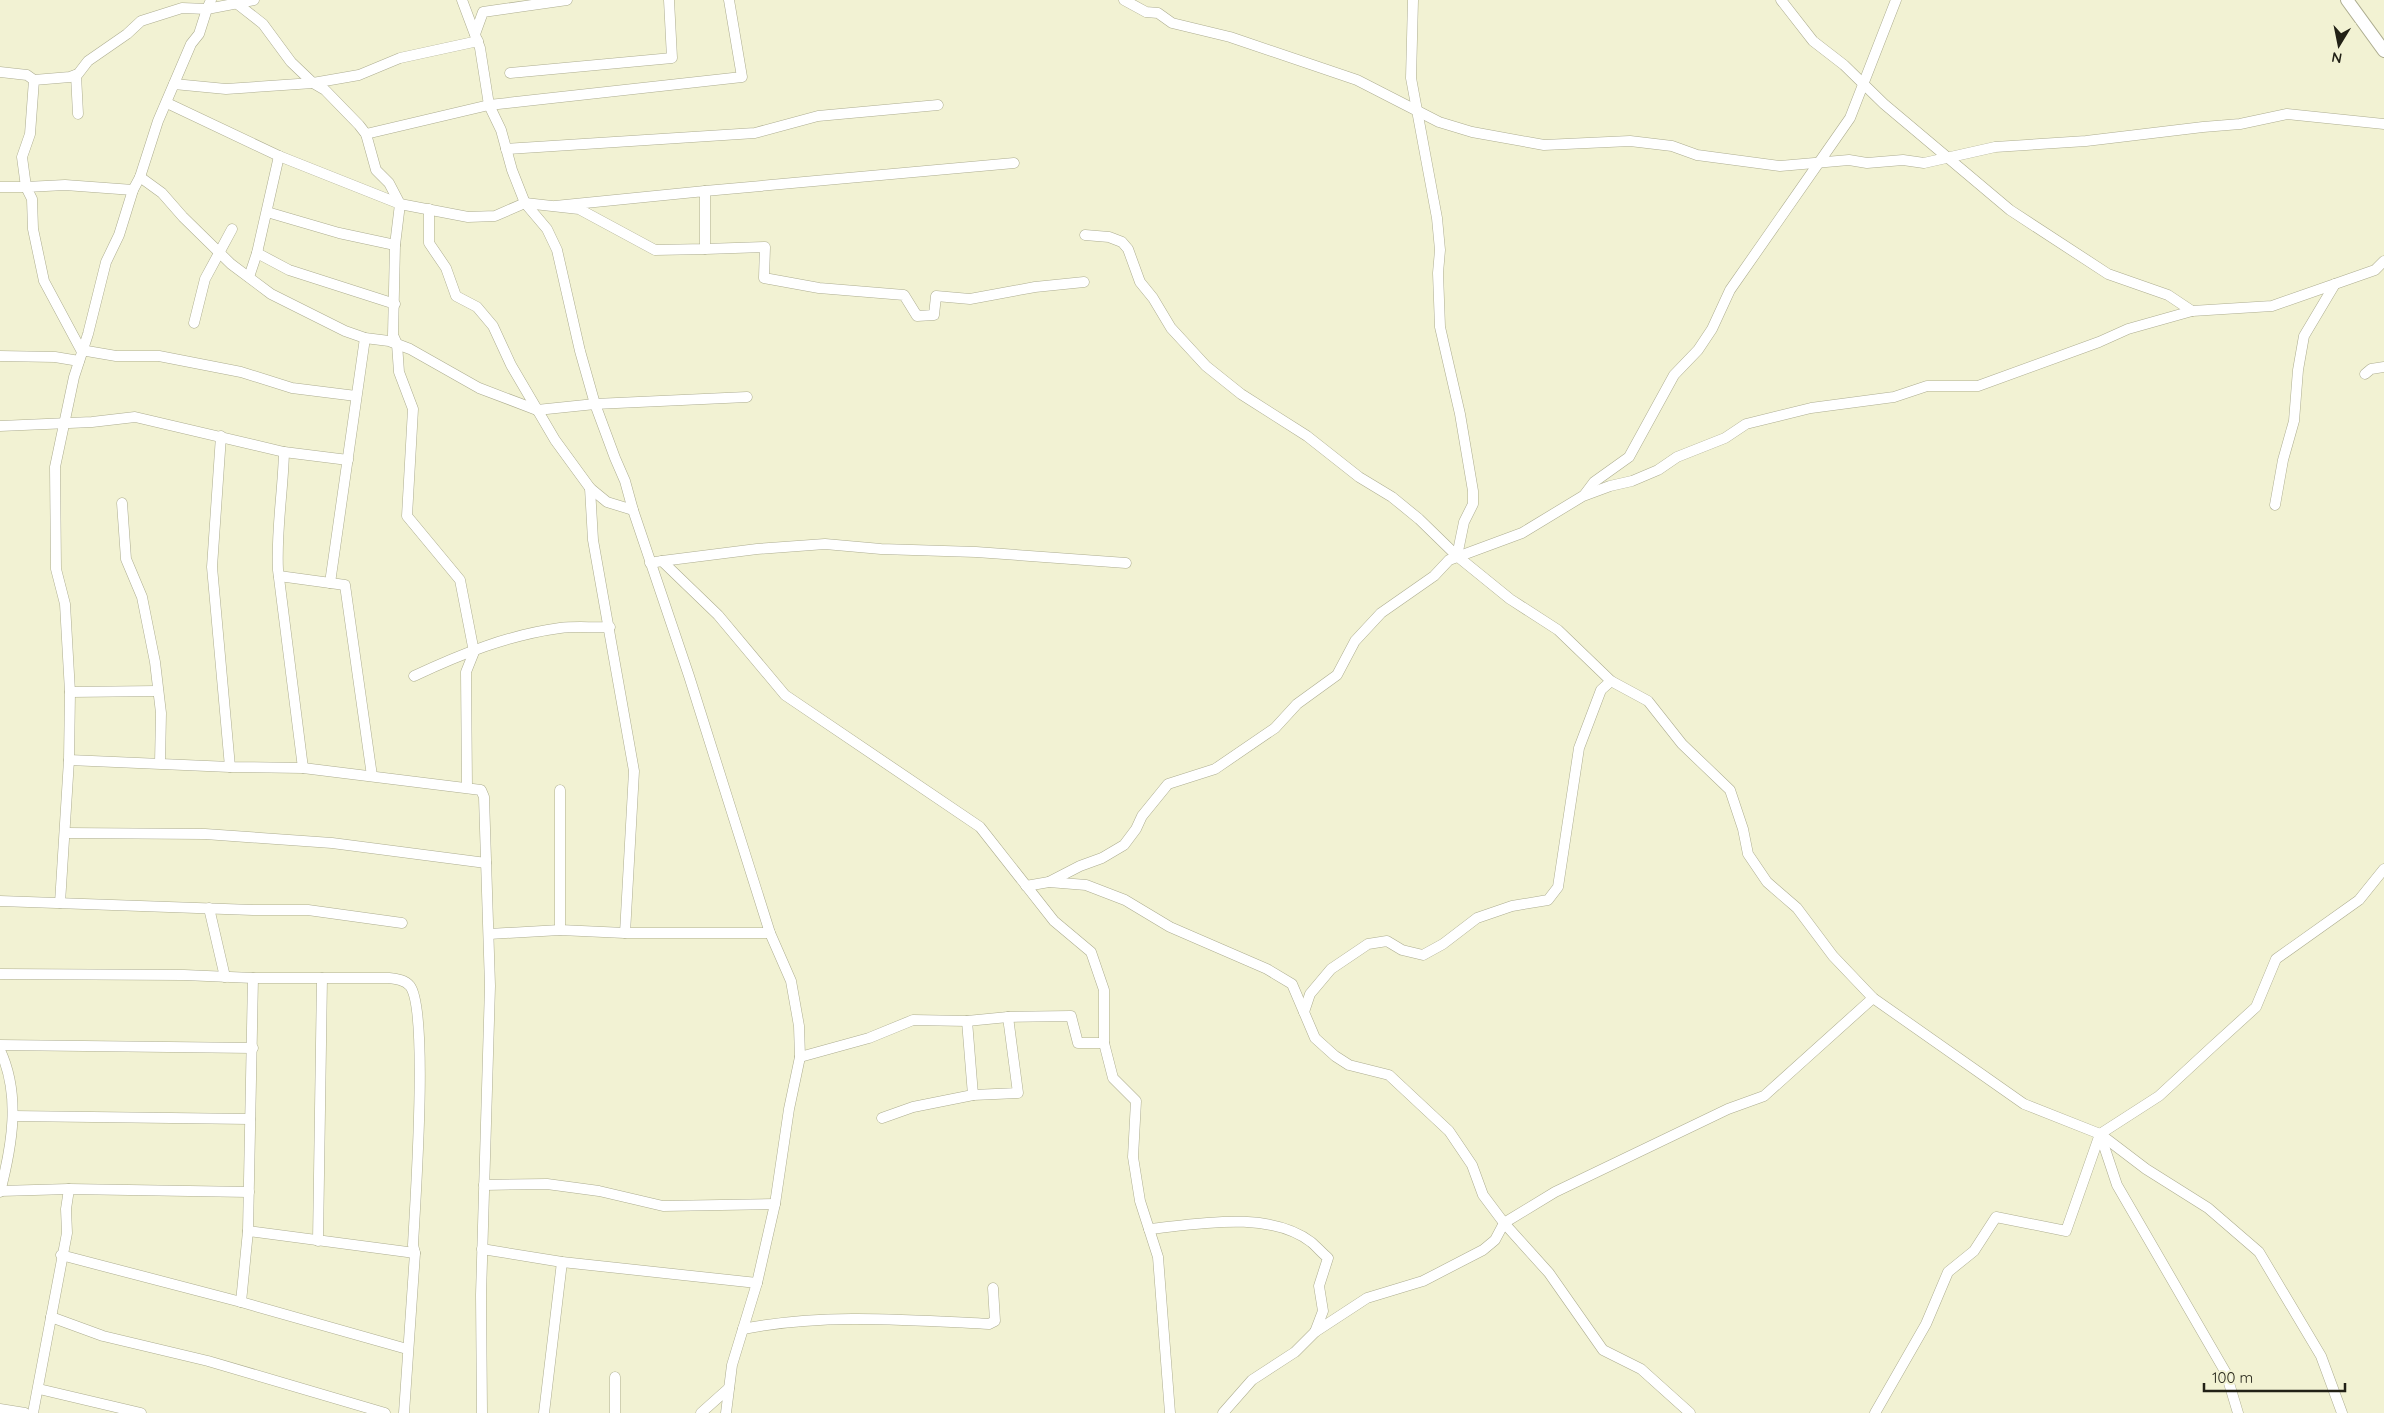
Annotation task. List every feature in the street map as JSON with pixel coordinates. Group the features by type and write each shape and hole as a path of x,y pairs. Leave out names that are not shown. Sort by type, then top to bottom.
{"street":[{"path":"0,72 27,74 34,80 76,75 88,61 128,34 141,21 182,8 254,0"},
{"path":"462,0 476,38 489,105 501,130 525,203 547,229 557,250 580,351 595,404 625,481 770,933 791,980 799,1026 800,1057 789,1109 775,1204 757,1283 732,1365 726,1413"},
{"path":"476,38 483,12 566,0"},
{"path":"510,73 672,58 669,0"},
{"path":"366,134 489,105 742,77 729,0"},
{"path":"1124,0 1146,12 1158,13 1172,23 1230,36 1357,80 1439,122 1472,132 1544,145 1630,141 1672,146 1696,155 1780,166 1849,160 1867,163 1903,160 1924,163 1995,147 2086,141 2240,124 2287,114 2384,124"},
{"path":"1412,0 1411,78 1437,218 1440,250 1438,273 1440,327 1460,414 1473,491 1473,504 1464,522 1457,556"},
{"path":"1781,0 1813,41 1844,65 1948,159 2010,210 2108,274 2168,295 2192,311"},
{"path":"1584,496 1594,482 1629,457 1642,436 1666,387 1712,329 1730,290 1850,118 1896,0"},
{"path":"2347,0 2384,51"},
{"path":"235,2 263,24 291,62 313,83 325,90 366,134 376,170 389,183 400,204 395,245 393,335 397,344 399,372 413,409 407,516 460,580 474,650 466,672 467,787"},
{"path":"60,903 70,760 70,692 65,604 56,569 55,467 63,423 106,262 119,235 132,190 140,177 158,121 191,44 199,34 209,4"},
{"path":"174,84 226,89 313,83 359,74 400,58 476,38"},
{"path":"76,75 78,114"},
{"path":"34,80 30,134 22,157 26,187 32,199 33,229 44,281 80,356"},
{"path":"167,103 279,156 400,204 468,217 495,216 525,203 555,206 579,209 655,250 765,247 764,278 819,288 904,295 917,316 934,315 936,296 970,299 1036,287 1084,282"},
{"path":"506,149 755,133 818,116 938,105"},
{"path":"249,277 257,253 279,156"},
{"path":"555,206 1014,163"},
{"path":"140,177 162,194 182,217 220,254 271,294 345,331 365,338 397,344 445,367 480,388 537,410 595,404 748,397"},
{"path":"0,187 66,185 132,190"},
{"path":"705,191 705,249"},
{"path":"429,210 429,244 446,268 456,296 477,307 493,326 511,365 537,410 576,471 590,488 607,502 633,510"},
{"path":"267,212 339,233 395,245"},
{"path":"194,323 205,279 232,229"},
{"path":"1085,235 1109,237 1122,242 1128,249 1132,265 1140,282 1153,298 1171,328 1206,366 1241,394 1307,436 1359,477 1392,497 1419,519 1457,556 1510,599 1558,630 1611,681 1648,701 1682,744 1730,790 1743,829 1748,854 1766,882 1798,908 1833,956 1873,998 2024,1104 2100,1134 2146,1169 2208,1208 2259,1252 2322,1356 2342,1413"},
{"path":"257,253 289,270 395,304"},
{"path":"1049,882 1080,866 1102,858 1124,845 1136,829 1142,816 1168,784 1215,769 1275,728 1297,704 1324,687 1337,675 1355,641 1381,614 1434,576 1449,560 1457,556 1467,555 1522,533 1584,496 1610,486 1632,481 1658,470 1677,457 1724,438 1746,424 1811,408 1894,397 1927,386 1978,386 2099,342 2128,329 2192,311 2272,306 2375,270 2384,261"},
{"path":"2275,505 2283,460 2294,421 2298,370 2304,336 2335,284"},
{"path":"330,583 365,338"},
{"path":"0,356 158,356 241,372 292,388 356,396"},
{"path":"2364,374 2371,369 2384,367"},
{"path":"0,426 135,417 284,452 348,460"},
{"path":"222,436 212,567 230,767"},
{"path":"284,452 283,490 276,538 303,768"},
{"path":"590,488 593,540 610,627 634,771 625,934"},
{"path":"122,503 126,559 142,597 155,662 161,713 160,763"},
{"path":"650,563 757,549 825,544 881,549 976,552 1126,562"},
{"path":"662,561 718,615 786,696 980,827 1054,921 1092,952 1104,990 1104,1043 1113,1078 1136,1101 1133,1158 1140,1201 1158,1256 1170,1413"},
{"path":"279,576 345,585 372,776"},
{"path":"414,676 508,637 562,628 610,627"},
{"path":"1304,1012 1310,994 1331,969 1368,944 1388,941 1402,950 1423,955 1443,944 1477,918 1512,906 1548,900 1558,887 1579,748 1600,690 1611,681"},
{"path":"70,692 158,691"},
{"path":"70,760 230,767 303,768 482,790 484,797 490,986 482,1249 482,1413"},
{"path":"560,790 560,930"},
{"path":"66,833 205,834 322,842 486,863"},
{"path":"1875,1413 1926,1324 1948,1272 1974,1251 1996,1217 2066,1231 2100,1134 2159,1096 2256,1007 2276,959 2359,900 2384,869"},
{"path":"1026,886 1049,882 1086,886 1125,900 1170,927 1267,969 1292,984 1315,1038 1348,1066 1388,1075 1448,1131 1472,1165 1483,1195 1504,1223 1549,1273 1603,1350 1641,1370 1690,1413"},
{"path":"0,901 308,910 402,923"},
{"path":"208,908 225,977"},
{"path":"488,934 560,930 625,934 770,933"},
{"path":"0,974 389,978 402,980 410,986 415,998 418,1023 419,1106 413,1245 415,1253 404,1413"},
{"path":"241,1302 248,1231 253,978"},
{"path":"318,1241 322,978"},
{"path":"1223,1413 1252,1380 1294,1352 1315,1332 1367,1298 1422,1281 1484,1250 1495,1240 1504,1223 1555,1192 1611,1163 1728,1109 1764,1096 1873,998"},
{"path":"800,1057 869,1038 913,1020 967,1021 1008,1017 1071,1016 1078,1043 1104,1043"},
{"path":"882,1118 913,1106 972,1095 1018,1093 1008,1017"},
{"path":"967,1021 972,1095"},
{"path":"0,1046 253,1048"},
{"path":"0,1050 6,1062 4,1083"},
{"path":"0,1073 4,1083 12,1091 13,1116 7,1170 0,1192 69,1189 249,1192"},
{"path":"13,1116 250,1120"},
{"path":"2100,1134 2117,1185 2226,1373 2238,1413"},
{"path":"484,1185 548,1184 599,1191 663,1206 775,1204"},
{"path":"33,1413 39,1389 61,1254 67,1233 66,1210 69,1189"},
{"path":"1149,1229 1230,1220 1276,1226 1310,1241 1328,1258 1319,1286 1323,1310 1315,1332"},
{"path":"248,1231 415,1253"},
{"path":"482,1249 562,1262 757,1283"},
{"path":"61,1254 407,1349"},
{"path":"544,1413 562,1262"},
{"path":"743,1329 782,1321 860,1320 989,1324 995,1321 996,1306 993,1288"},
{"path":"51,1317 104,1336 208,1361 385,1413"},
{"path":"615,1413 616,1377"},
{"path":"701,1413 729,1388"},
{"path":"39,1389 141,1413"},
{"path":"0,1410 25,1413"}]}
